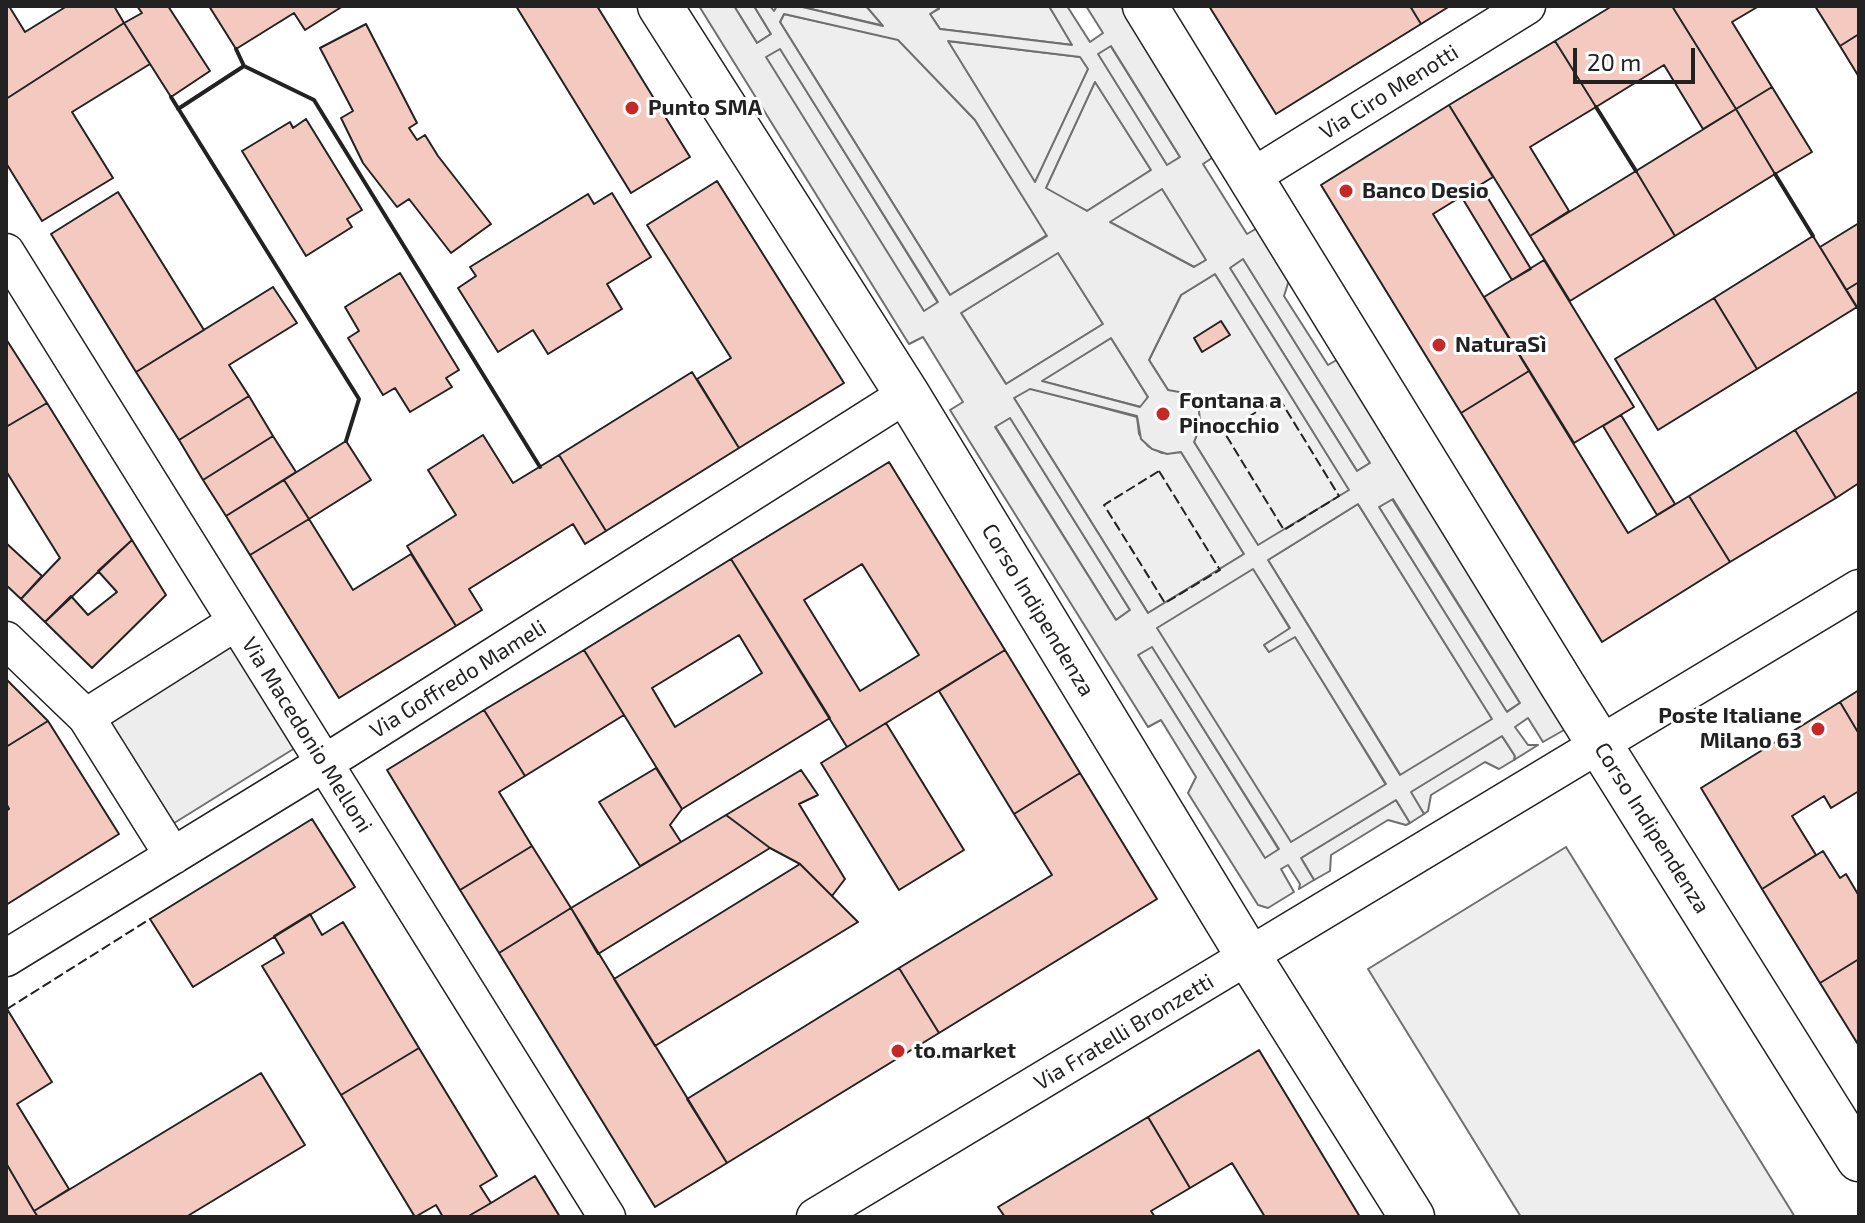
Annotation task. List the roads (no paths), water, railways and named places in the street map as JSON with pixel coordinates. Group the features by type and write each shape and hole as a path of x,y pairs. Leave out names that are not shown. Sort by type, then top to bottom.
{"street":[{"name":"Corso Indipendenza","path":"660,6 907,394 1249,957 1412,1217"},
{"name":"Corso Indipendenza","path":"1145,6 1859,1159"},
{"name":"Via Ciro Menotti","path":"1250,178 1527,6"},
{"name":"Via Macedonio Melloni","path":"6,252 607,1217"},
{"name":"Via Goffredo Mameli","path":"6,958 325,763 907,394"},
{"name":"Via Fratelli Bronzetti","path":"815,1217 1859,588"},
{"path":"86,717 236,622"},
{"path":"6,640 86,717 173,856"}],"place":[{"name":"Punto SMA","path":"632,108"},
{"name":"Banco Desio","path":"1346,191"},
{"name":"NaturaSì","path":"1439,345"},
{"name":"Fontana a Pinocchio","path":"1163,414"},
{"name":"Poste Italiane Milano 63","path":"1818,729"},
{"name":"to.market","path":"898,1051"}]}
